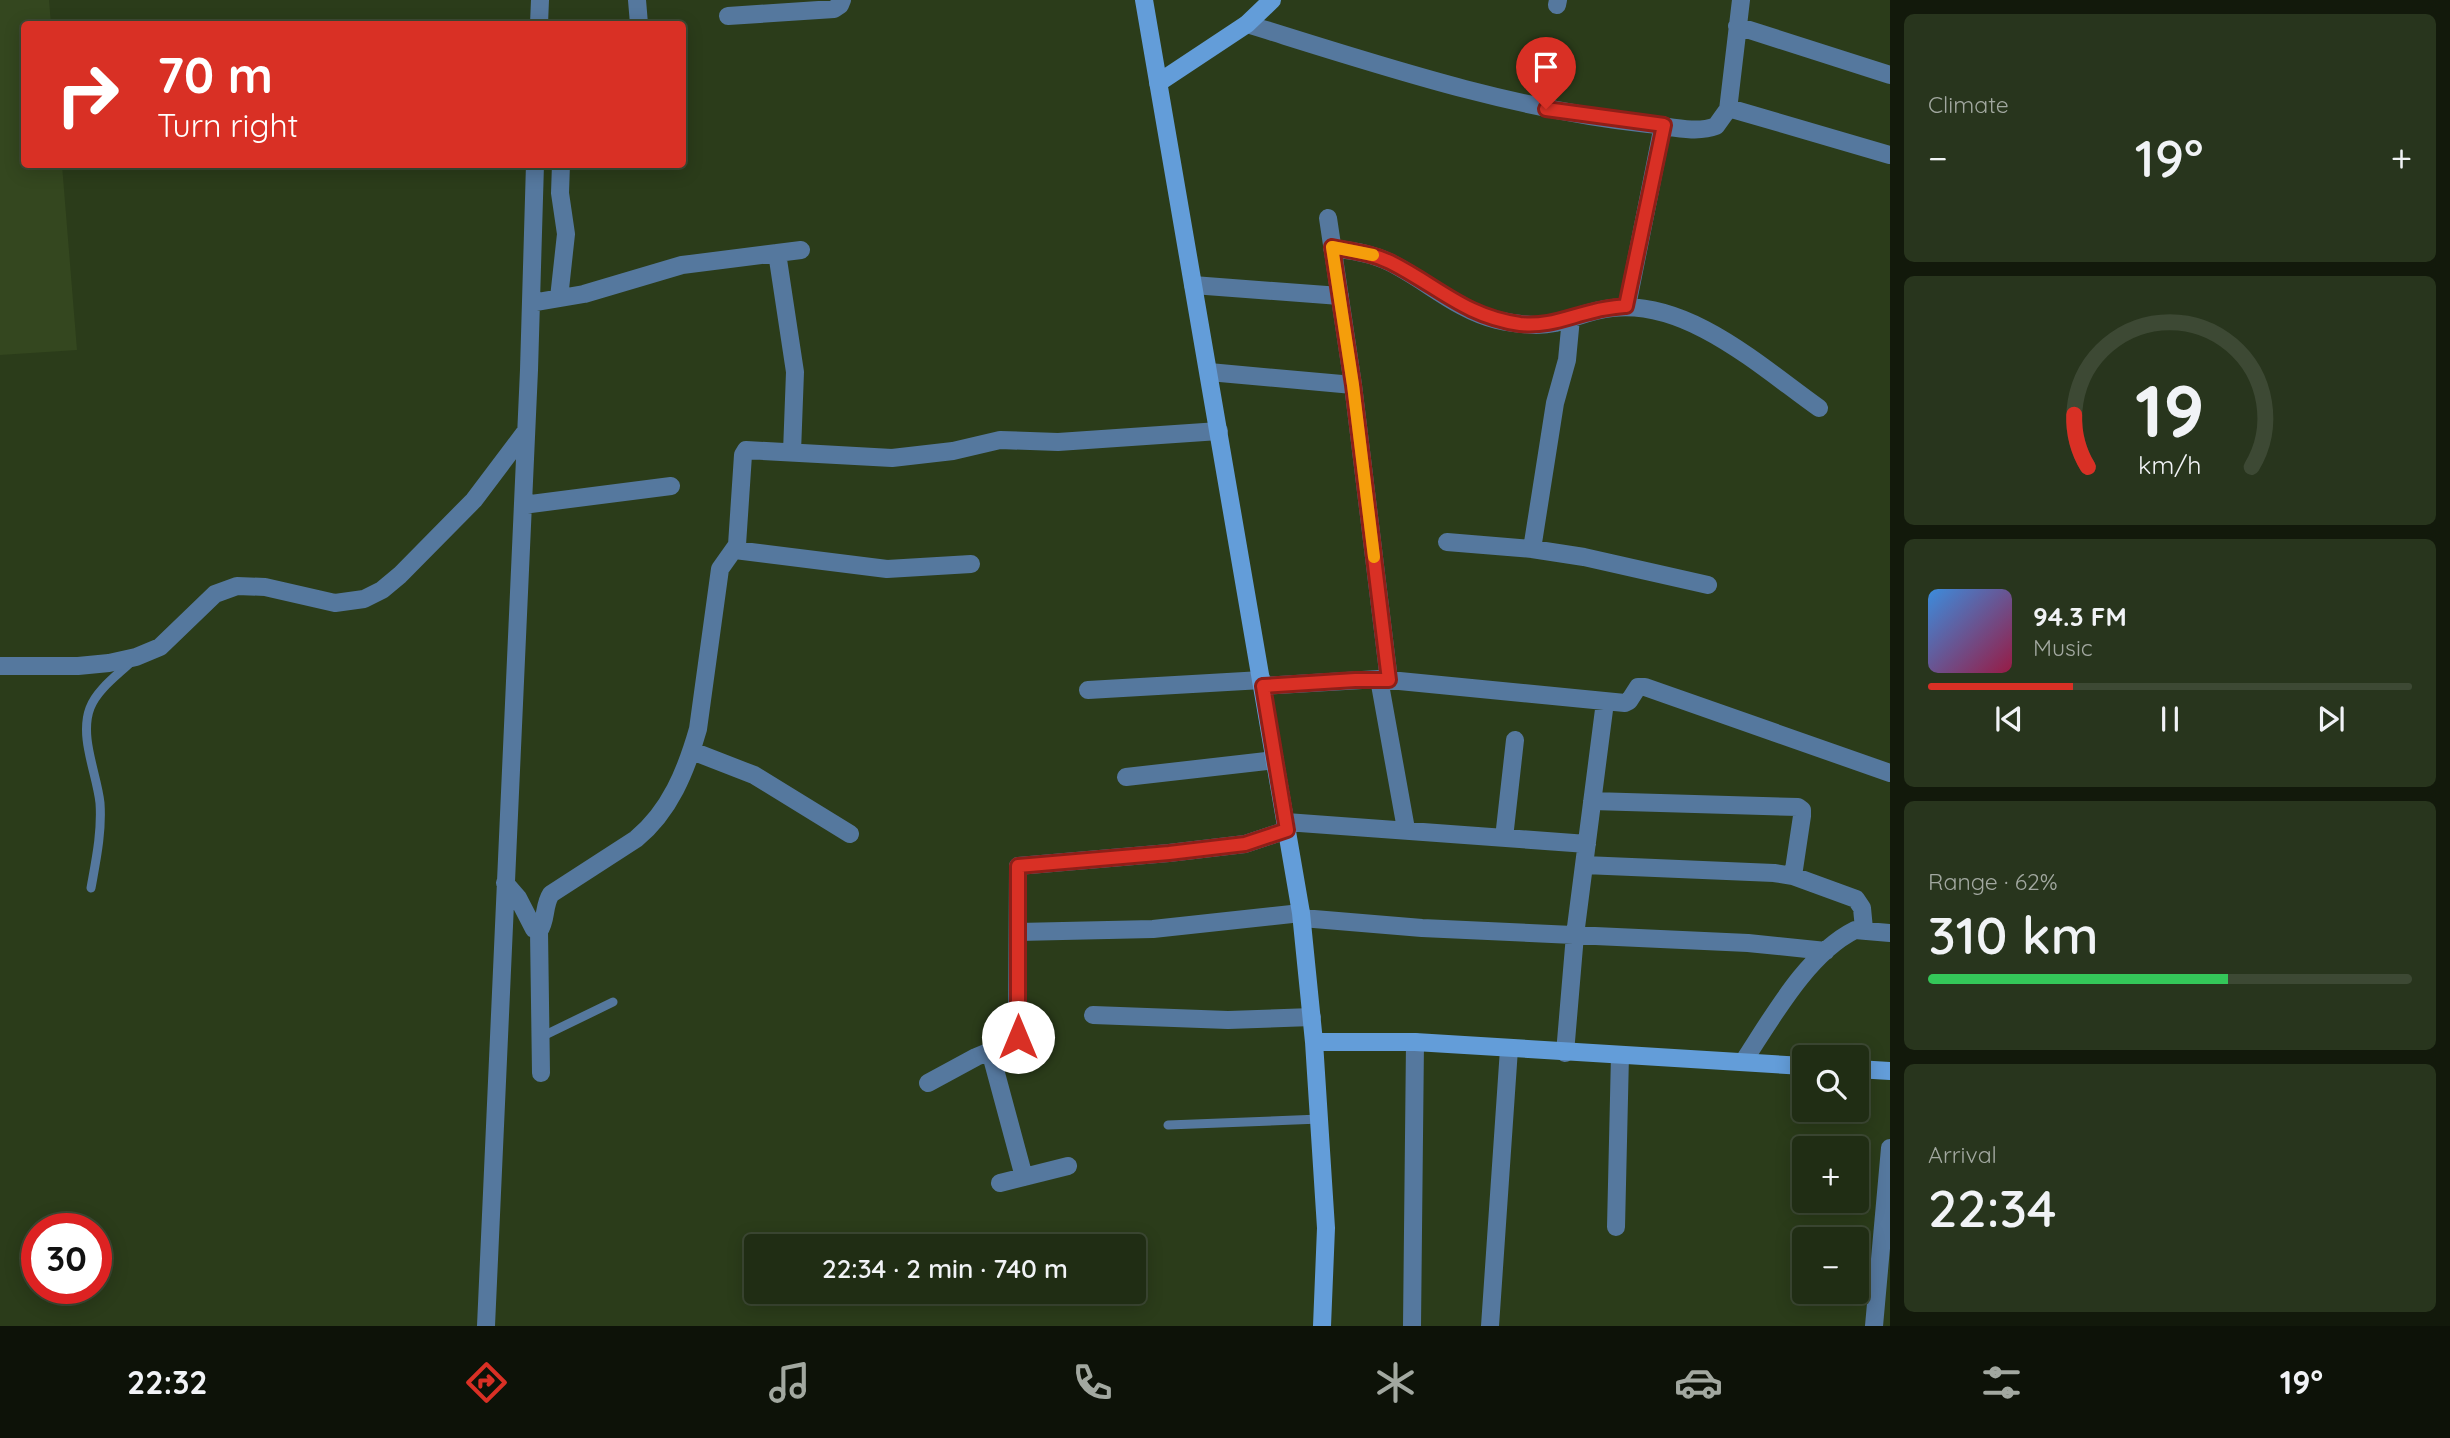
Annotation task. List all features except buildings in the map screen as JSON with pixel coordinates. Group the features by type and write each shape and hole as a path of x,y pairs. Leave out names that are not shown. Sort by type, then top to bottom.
{"street":[{"path":"539,21 540,0"},
{"path":"637,0 639,21"},
{"path":"728,16 834,9 845,0"},
{"path":"1144,0 1302,915 1321,1119 1326,1228 1322,1326"},
{"path":"1158,83 1247,23 1272,0"},
{"path":"1247,23 1449,86 1546,109 1696,129 1713,127 1728,110 1741,0"},
{"path":"1737,26 1890,75"},
{"path":"1728,110 1890,155"},
{"path":"1626,306 1664,125"},
{"path":"486,1326 523,505 535,168"},
{"path":"559,298 566,234 560,193 561,168"},
{"path":"1328,218 1353,385 1384,680 1406,829"},
{"path":"1332,247 1387,261 1452,301 1487,317 1540,325 1594,310 1626,306 1678,317 1700,326 1819,408"},
{"path":"531,303 584,294 682,265 801,250"},
{"path":"777,253 794,372 792,452"},
{"path":"1193,285 1340,296"},
{"path":"1532,549 1555,403 1567,360 1571,318"},
{"path":"1209,372 1353,385"},
{"path":"541,1073 539,931 546,903 551,894 636,839 670,802 692,751 704,693 720,569 735,550 737,543 744,452 749,449 892,458 953,451 1000,440 1058,442 1219,431"},
{"path":"0,666 78,666 136,657 160,647 206,600 225,589 250,585 335,603 364,599 382,590 400,575 474,500 526,432"},
{"path":"523,505 671,486"},
{"path":"1447,542 1532,549 1584,557 1708,585"},
{"path":"735,550 887,569 971,564"},
{"path":"1088,690 1384,680 1627,703 1638,687 1651,688 1890,773"},
{"path":"1565,1053 1575,935 1605,702"},
{"path":"1504,838 1515,740"},
{"path":"692,751 754,775 850,834"},
{"path":"1126,777 1275,760"},
{"path":"1592,801 1798,807 1802,816 1793,876"},
{"path":"928,1083 990,1051 1014,1042 1018,1037 1019,865 1245,844 1287,826 1406,829 1587,844"},
{"path":"1584,865 1793,876 1856,899 1862,908 1864,929"},
{"path":"505,883 518,898 534,929 539,931"},
{"path":"1018,932 1153,929 1302,915 1422,928 1748,943 1826,951"},
{"path":"1743,1062 1793,987 1826,951 1852,931 1864,929 1890,933"},
{"path":"1093,1015 1228,1020 1312,1017"},
{"path":"1314,1042 1415,1042 1792,1065"},
{"path":"1412,1326 1415,1042"},
{"path":"1490,1326 1509,1049"},
{"path":"990,1051 1024,1177"},
{"path":"1616,1227 1620,1055"},
{"path":"1869,1070 1890,1071"},
{"path":"1874,1326 1890,1148"},
{"path":"1000,1182 1068,1166"}],"lane":[{"path":"91,888 100,803 87,731 89,712 99,693 136,657"},
{"path":"541,1037 613,1002"},
{"path":"1168,1125 1321,1119"}],"shaded area":[{"path":"0,0 49,0 51,21 21,21 21,168 62,168 77,350 0,355"}],"slow traffic":[{"path":"1373,255 1332,247 1353,385 1374,557"}],"route":[{"path":"1018,1037 1018,866 1245,844 1287,830 1263,686 1389,680 1353,385 1332,247 1373,255 1387,261 1452,301 1497,320 1540,325 1594,310 1626,306 1664,125 1546,109"}]}
